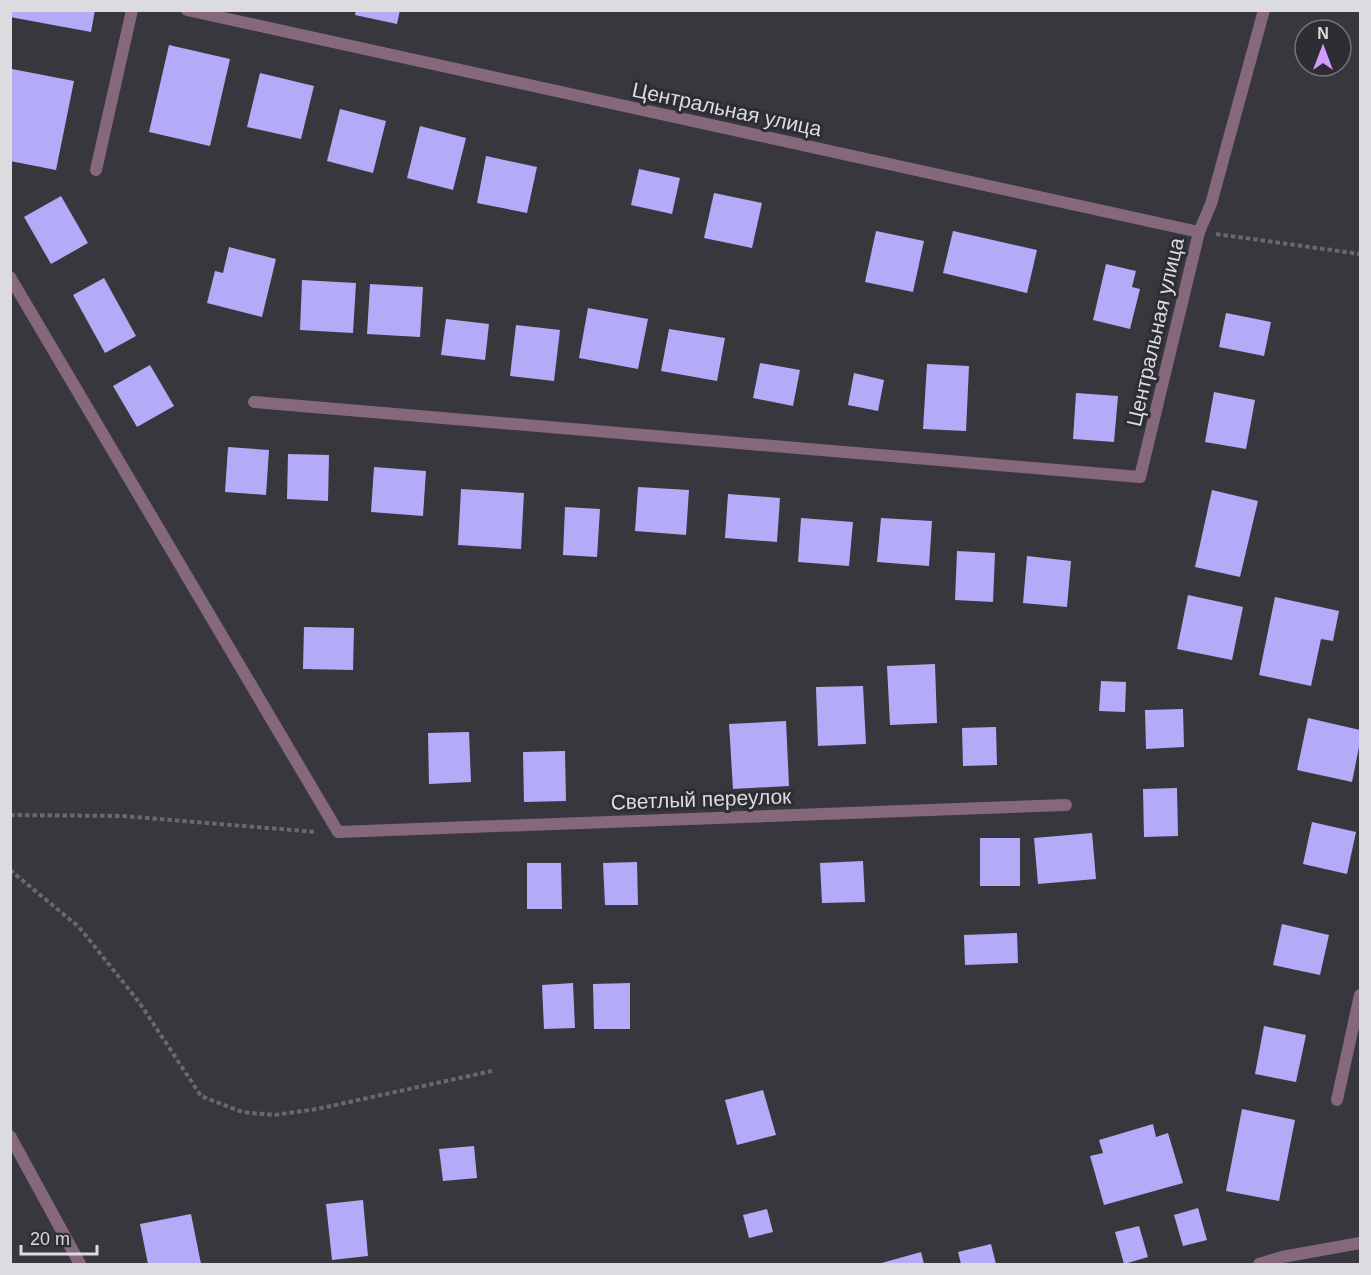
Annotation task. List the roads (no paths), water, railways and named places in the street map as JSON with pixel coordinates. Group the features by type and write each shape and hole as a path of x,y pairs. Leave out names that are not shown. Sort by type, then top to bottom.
{"street":[{"path":"96,170 132,10"},
{"name":"Центральная улица","path":"187,10 1198,232 1140,477 254,402"},
{"path":"1198,232 1211,204 1264,10"},
{"name":"Светлый переулок","path":"10,277 338,832 1066,805"},
{"path":"1337,1101 1360,995"},
{"path":"10,1136 80,1264"},
{"path":"1259,1264 1282,1257 1360,1243"}]}
